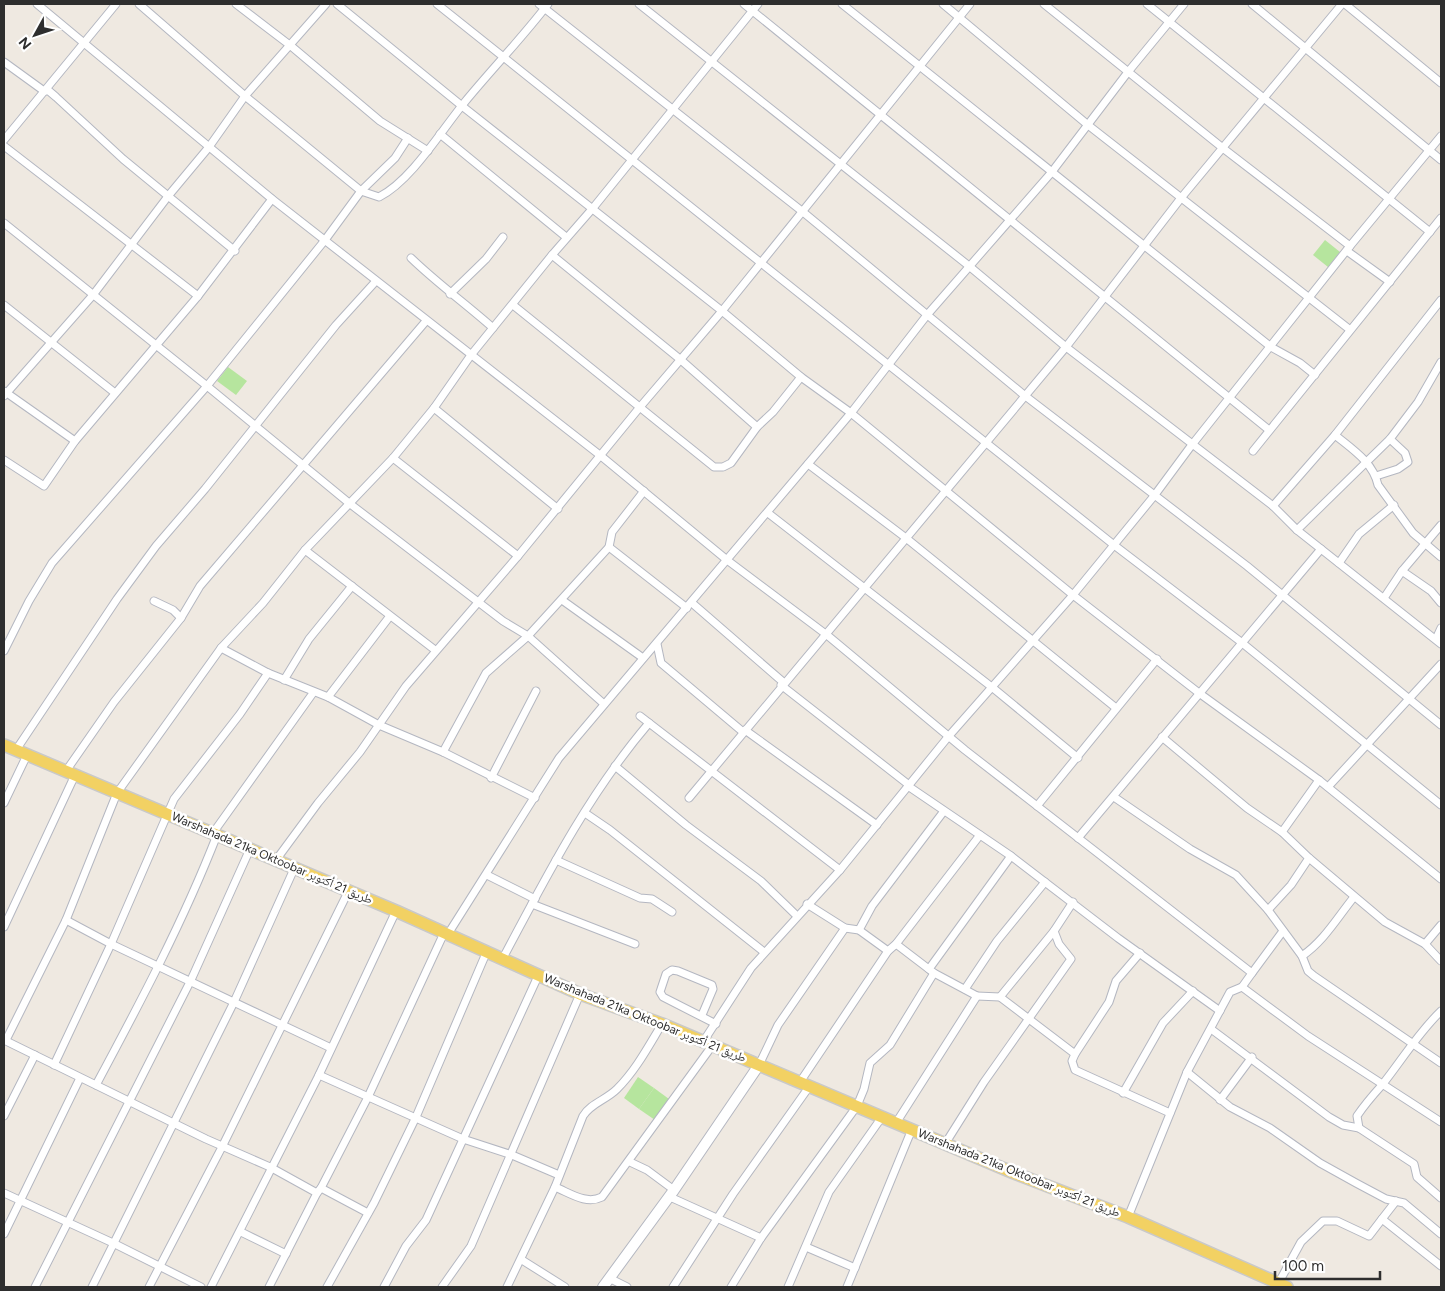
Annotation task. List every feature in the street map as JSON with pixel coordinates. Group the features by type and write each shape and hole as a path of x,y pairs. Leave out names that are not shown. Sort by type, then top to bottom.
{"main road":[{"name":"Warshahada 21ka Oktoobar طريق 21 أكتوبر","path":"4,745 487,951 580,994 662,1024 945,1144 1128,1217 1280,1286"}],"street":[{"path":"36,4 272,199 601,456 727,560 826,635 948,737 1252,973"},
{"path":"4,140 116,4"},
{"path":"139,4 245,96 361,191 379,197 385,194 428,150 544,5 803,212 1024,395 1247,566 1441,725"},
{"path":"236,4 291,46 380,121 428,150"},
{"path":"75,441 4,393 93,295 169,195 209,147 245,96 326,4"},
{"path":"337,4 462,106 722,311 801,377 851,413 1073,595 1199,693 1319,780 1441,879"},
{"path":"437,4 1114,545 1240,642 1441,805"},
{"path":"639,4 969,266 1066,347 1191,446 1273,506 1297,530 1439,641 1441,628"},
{"path":"744,4 1269,430"},
{"path":"368,1213 270,1167 222,1147 5,1040 66,920 117,793 221,648 264,603 305,550 393,458 434,408 471,355 552,254 593,208 758,4"},
{"path":"842,4 1271,347 1300,363 1315,375"},
{"path":"943,4 1088,125 1349,329"},
{"path":"276,860 435,650 558,509 640,407 722,311 842,165 970,4"},
{"path":"1044,4 1390,282"},
{"path":"1147,4 1430,232"},
{"path":"269,1287 368,1097 446,934 487,875 559,758 768,513 889,366 927,315 1052,173 1128,72 1184,4"},
{"path":"1252,4 1441,160"},
{"path":"689,798 985,441 1066,347 1182,198 1344,4 1441,83"},
{"path":"4,62 44,91 49,91 56,96 123,159 235,250"},
{"path":"440,134 566,237"},
{"path":"555,1187 579,1198 596,1201 602,1197 630,1162 708,1044 716,1024 735,990 764,952 840,870 948,737 1073,595 1154,496 1191,446 1388,199 1441,136"},
{"path":"4,651 30,600 52,563 207,386 325,240 361,191 395,158 408,138"},
{"path":"4,146 198,296"},
{"path":"4,460 44,486 75,441 198,296 235,250 272,199"},
{"path":"1253,450 1315,375 1349,329 1390,282 1441,218"},
{"path":"4,223 349,503 503,621 528,636 604,704"},
{"path":"450,294 486,259 504,237"},
{"path":"552,254 681,360 757,427"},
{"path":"412,258 450,294 466,304 493,328"},
{"path":"4,803 22,752 108,611 156,546 200,496 336,325 376,281"},
{"path":"1273,506 1335,435 1441,300"},
{"path":"4,305 115,393"},
{"path":"513,305 714,467 723,467 730,462 757,427 773,412 801,377"},
{"path":"4,927 70,773 114,702 181,618 200,586 426,321"},
{"path":"1297,530 1390,440 1430,384 1441,362"},
{"path":"434,408 558,509"},
{"path":"1335,435 1368,463 1376,476 1378,485 1424,544 1441,557"},
{"path":"1376,476 1408,462 1405,453 1390,440"},
{"path":"393,458 518,556"},
{"path":"808,464 906,538 1032,642 1116,708"},
{"path":"443,752 486,673 528,636 609,547 612,532 644,491"},
{"path":"1339,563 1359,534 1394,505"},
{"path":"768,513 993,688 1078,758"},
{"path":"1384,598 1402,571 1441,524"},
{"path":"609,547 689,606 909,786 944,812 1011,856 1220,1011"},
{"path":"1078,838 1114,797 1240,642 1321,549"},
{"path":"305,550 435,650"},
{"path":"1402,571 1431,591 1441,603"},
{"path":"284,680 309,639 352,586"},
{"path":"562,600 643,658"},
{"path":"154,601 173,610 181,618"},
{"path":"328,697 390,616"},
{"path":"657,644 661,663 744,731 877,825"},
{"path":"221,648 268,673 313,693 328,697 379,725 443,752 491,778 534,798"},
{"path":"1038,806 1157,659"},
{"path":"1328,787 1441,664"},
{"path":"54,1065 111,944 166,813 174,799 268,673"},
{"path":"491,778 536,691"},
{"path":"96,1086 159,967 199,880 215,834 313,693"},
{"path":"640,716 840,870"},
{"path":"503,958 556,860 615,766 649,723"},
{"path":"1162,737 1247,808 1282,832 1309,858 1385,922 1426,944 1441,960"},
{"path":"615,766 686,825 761,881 797,916"},
{"path":"1282,832 1319,780"},
{"path":"1114,797 1190,849 1236,875 1268,910 1302,956 1308,971 1441,1063"},
{"path":"859,930 872,906 944,812"},
{"path":"585,814 610,830 764,952"},
{"path":"673,1287 805,1084 888,951 896,944 980,835"},
{"path":"35,1287 191,980 250,849"},
{"path":"731,1287 761,1238 858,1106 870,1063 890,1045 931,971 1011,856"},
{"path":"1268,910 1291,885 1309,858"},
{"path":"556,860 640,898 652,899 672,912"},
{"path":"92,1287 234,1002 294,869"},
{"path":"487,875 533,901 635,944"},
{"path":"965,989 997,941 1045,882"},
{"path":"150,1287 222,1147 348,892"},
{"path":"1302,956 1322,940 1335,920 1354,897"},
{"path":"1000,997 1054,931 1073,902"},
{"path":"808,904 845,928 859,930 888,951"},
{"path":"211,1287 241,1232 270,1167 319,1075 396,912"},
{"path":"66,920 111,944 191,980 331,1048"},
{"path":"1426,944 1441,925"},
{"path":"627,1287 606,1283 672,1193 759,1065 778,1025 845,928"},
{"path":"945,1144 984,1082 1030,1020 1071,959 1060,944 1054,931"},
{"path":"1128,1217 1187,1072 1230,992 1242,987 1283,931"},
{"path":"896,944 931,971 977,996 1000,997 1075,1054"},
{"path":"326,1287 368,1213 416,1117 487,951"},
{"path":"1140,953 1116,981 1109,1002 1072,1061 1075,1070 1170,1113"},
{"path":"702,1015 713,989 712,985 678,971 672,970 666,974 660,992 663,997 702,1015 716,1024"},
{"path":"384,1287 406,1246 426,1220 539,974"},
{"path":"1242,987 1308,1036 1441,1122 1441,1130"},
{"path":"1123,1093 1163,1023 1193,991"},
{"path":"442,1287 471,1246 512,1155 580,994"},
{"path":"896,1123 977,996"},
{"path":"1359,1128 1357,1116 1412,1043 1441,1011"},
{"path":"507,1287 522,1260 588,1109 612,1094 630,1076 662,1024"},
{"path":"1211,1029 1252,1057 1329,1117 1343,1125 1359,1128 1414,1164 1417,1177 1441,1198"},
{"path":"4,1116 35,1055"},
{"path":"1220,1100 1252,1057"},
{"path":"1187,1072 1220,1100 1270,1128 1320,1163 1386,1199 1404,1203 1441,1234"},
{"path":"319,1075 464,1139 512,1155 559,1175"},
{"path":"4,1234 80,1078"},
{"path":"788,1287 829,1192 882,1117"},
{"path":"847,1287 912,1129"},
{"path":"630,1162 647,1170 672,1193 717,1219 761,1238"},
{"path":"4,1193 67,1221 201,1287"},
{"path":"1280,1286 1301,1242 1323,1221 1337,1221 1369,1236 1396,1201"},
{"path":"1382,1219 1441,1266"},
{"path":"241,1232 286,1254"},
{"path":"806,1247 855,1268"},
{"path":"522,1260 564,1287"}],"green space":[{"path":"1325,240 1340,252 1328,267 1313,255"},
{"path":"228,367 247,381 236,395 217,381"},
{"path":"638,1077 654,1088 639,1109 624,1098"},
{"path":"654,1088 669,1099 655,1120 639,1109"}]}
